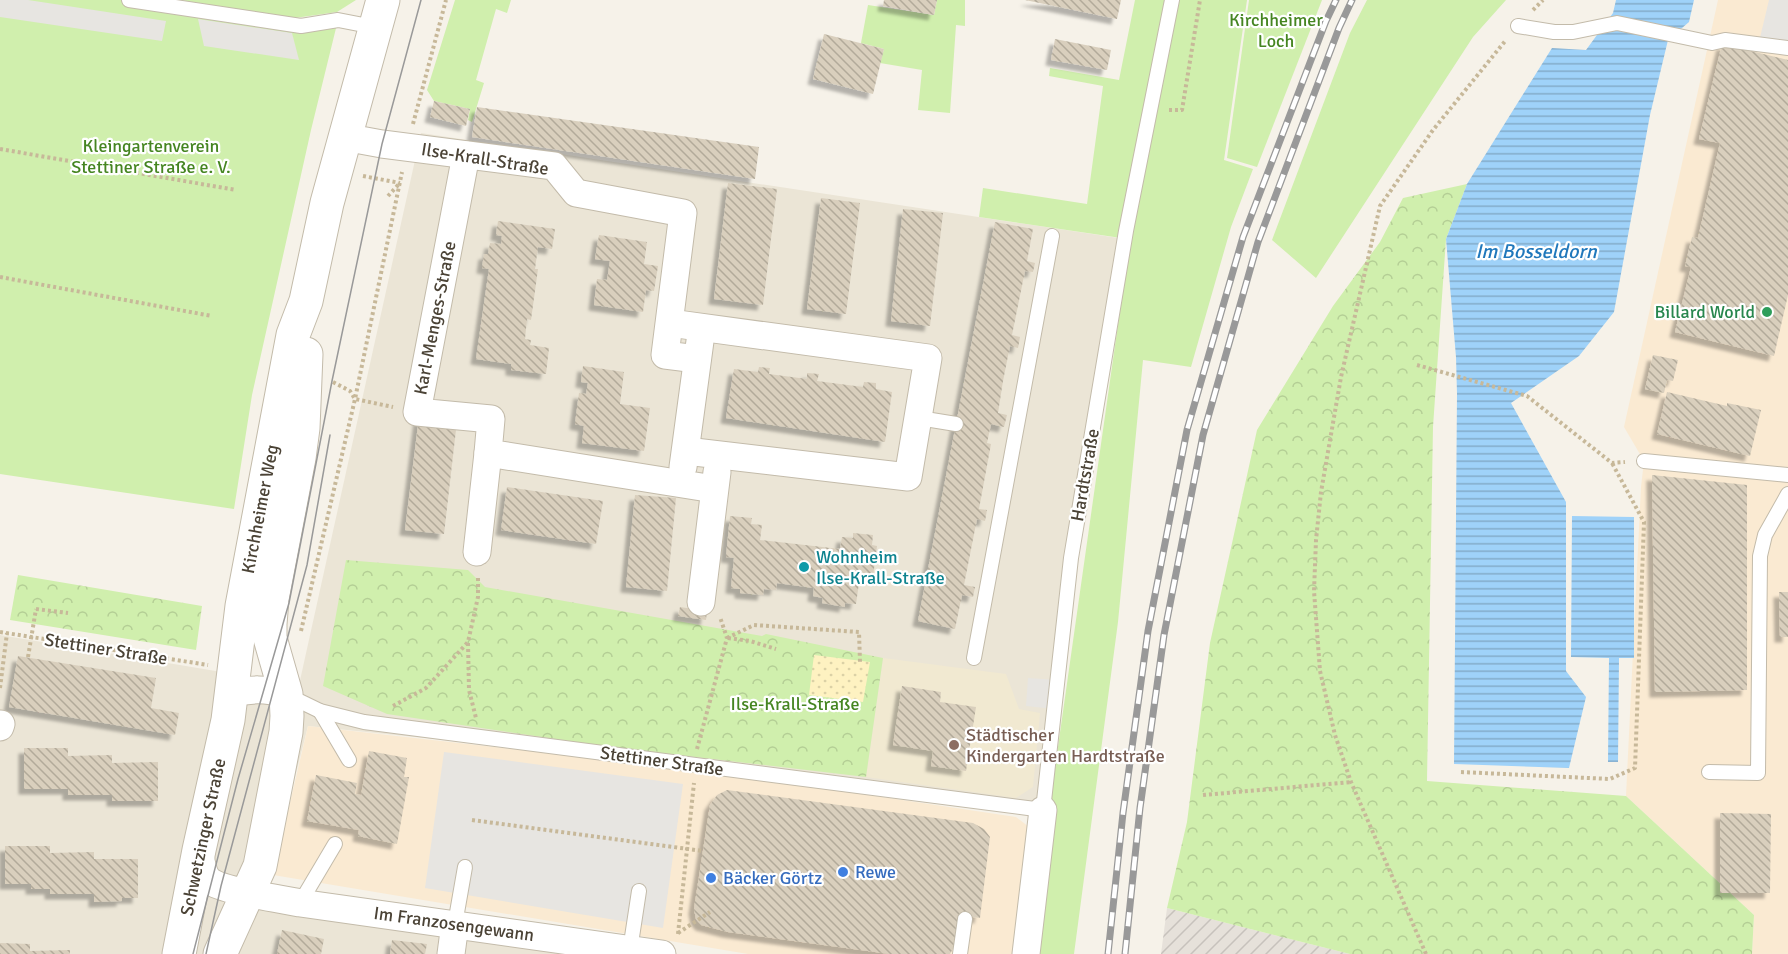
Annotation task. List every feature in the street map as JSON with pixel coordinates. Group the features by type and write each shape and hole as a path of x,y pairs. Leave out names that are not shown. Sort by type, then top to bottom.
{"street":[{"name":"Kirchheimer Weg","path":"230,707 242,606 292,335 306,301 335,172 379,13"},
{"name":"Ilse-Krall-Straße","path":"345,136 407,147 554,166 576,193 683,213 665,355 697,359"},
{"name":"Karl-Menges-Straße","path":"466,154 417,411 491,419 477,552"},
{"name":"Kirchheimer Weg","path":"286,694 270,638 270,624 272,599 303,428 306,301"},
{"path":"670,323 928,358 908,477 686,451"},
{"path":"680,482 701,328"},
{"path":"488,453 714,489"},
{"path":"701,602 720,456"},
{"path":"220,954 260,866 279,771 287,716 286,694 264,689 245,690 230,707"},
{"name":"Schwetzinger Straße","path":"179,954 230,707"},
{"name":"Hardtstraße","path":"1026,954 1043,810"},
{"name":"Im Franzosengewann","path":"199,850 206,874 211,882 300,903 630,950 672,942"},
{"path":"451,954 455,924"}],"lane":[{"path":"129,0 301,26 379,13"},
{"name":"Hardtstraße","path":"1043,810 1071,558 1126,231 1172,0"},
{"path":"1518,26 1554,32 1573,32 1617,23 1712,43 1725,40 1788,48"},
{"path":"974,657 1009,434 1052,236"},
{"path":"919,418 957,424"},
{"path":"1644,461 1788,475"},
{"path":"1709,772 1758,772 1760,556 1764,535 1788,495"},
{"name":"Stettiner Straße","path":"286,694 320,711 364,722 1043,810"},
{"path":"320,711 349,759"},
{"path":"300,903 335,844"},
{"path":"455,924 465,867"},
{"path":"630,950 639,891"},
{"path":"960,954 965,919"}],"path":[{"path":"299,638 355,399 407,147 446,0"},
{"path":"1150,110 1182,110 1200,0"},
{"path":"1426,954 1352,782 1335,735 1320,671 1314,591 1321,492 1341,377 1380,206 1433,130 1493,53 1543,0"},
{"path":"0,149 236,190"},
{"path":"335,172 400,183"},
{"path":"388,196 400,183"},
{"path":"0,277 212,316"},
{"path":"1417,365 1527,396 1612,463 1644,522 1635,768 1610,779 1461,772"},
{"path":"332,381 350,391 355,399 417,411"},
{"path":"1612,463 1644,461"},
{"path":"477,552 478,597 468,642 469,690 481,737"},
{"path":"672,942 687,849 698,742 727,638 720,616 701,602"},
{"path":"28,657 36,609 68,614"},
{"path":"727,638 754,625 859,632 860,662"},
{"name":"Stettiner Straße","path":"0,632 211,666"},
{"path":"0,688 7,633"},
{"path":"727,638 750,641 776,649"},
{"path":"364,722 426,688 468,642"},
{"path":"1203,795 1352,782"},
{"path":"472,820 704,851"},
{"path":"672,942 710,912"}],"shaded area":[{"path":"0,0 28,0 166,21 162,41 0,17"},
{"path":"1718,0 1788,0 1788,954 1752,954 1754,915 1626,796 1644,461 1624,427"},
{"path":"1769,0 1788,0 1788,53 1758,46"},
{"path":"198,19 292,33 299,60 204,46"},
{"path":"421,133 1125,239 1071,558 1043,810 696,766 308,726 264,899 604,954 0,954 0,635 299,685"},
{"name":"Städtischer Kindergarten Hardtstraße","path":"883,658 1006,674 1019,709 1040,713 1033,787 1016,798 866,777"},
{"path":"1028,678 1057,680 1054,709 1026,706"},
{"path":"308,726 708,771 1016,817 1033,830 1019,954 748,954 273,875"},
{"path":"444,752 683,784 663,928 425,888"},
{"path":"1167,908 1350,954 1161,954"}],"green space":[{"name":"Kleingartenverein Stettiner Straße e. V.","path":"0,0 129,0 301,26 338,20 252,395 234,509 0,474"},
{"path":"180,0 356,0 337,12 295,18"},
{"path":"455,0 511,0 507,13 496,9 476,80 484,83 472,122 468,120 470,109 434,101 427,90"},
{"path":"937,0 965,0 965,26 956,25 950,113 918,110 922,70 880,63 884,49 861,43 868,5 934,15"},
{"path":"1135,0 1165,0 1121,238 979,217 983,188 1087,204 1103,86 1049,76 1050,68 1119,80"},
{"path":"1176,0 1247,0 1224,160 1253,169 1231,227 1191,367 1143,360 1118,622 1074,954 1035,954 1049,810 1131,233"},
{"name":"Kirchheimer Loch","path":"1249,0 1322,0 1257,167 1227,158"},
{"path":"1367,0 1506,0 1473,37 1316,278 1272,240 1350,33"},
{"path":"1467,184 1446,239 1433,427 1427,781 1626,796 1754,915 1752,954 1350,954 1167,908 1187,822 1210,643 1257,430 1333,306 1380,242 1403,198"},
{"path":"346,560 468,570 485,587 762,636 766,634 883,658 866,777 610,747 387,714 323,686"},
{"path":"18,575 202,606 196,650 10,620"}],"sand":[{"path":"814,655 870,662 863,702 809,695"}],"water":[{"name":"Im Bosseldorn","path":"1616,0 1694,0 1689,22 1668,40 1650,115 1614,312 1579,356 1511,403 1566,502 1566,671 1586,697 1569,768 1454,764 1457,394 1446,239 1467,184 1552,48 1586,50 1613,13"},
{"path":"1572,516 1634,517 1634,658 1619,658 1618,762 1608,762 1609,658 1571,657"}],"building":[{"path":"884,0 937,0 934,15 883,6"},
{"path":"1025,0 1121,0 1117,19"},
{"path":"824,34 884,49 873,94 813,79"},
{"path":"1055,39 1111,50 1107,70 1051,60"},
{"path":"1722,44 1788,60 1788,295 1774,356 1675,332 1691,267 1685,266 1692,237 1698,238 1720,143 1699,139"},
{"path":"434,101 470,109 466,126 430,117"},
{"path":"477,107 759,147 755,179 472,137"},
{"path":"728,183 777,189 763,305 714,299"},
{"path":"821,198 860,203 846,314 807,309"},
{"path":"903,209 943,213 930,326 891,321"},
{"path":"498,221 555,229 552,249 538,247 535,269 538,269 531,320 527,319 525,339 531,340 530,345 549,348 546,374 511,370 511,364 476,359 489,269 482,268 484,254 488,254 490,243 501,244 502,236 496,235"},
{"path":"995,222 1033,229 1027,261 1035,263 1033,272 1025,271 1012,335 1020,337 1018,348 1010,346 1003,381 998,413 1007,415 1004,427 991,424 987,443 991,444 979,509 987,510 985,521 977,519 964,585 975,587 973,597 962,595 955,629 918,621"},
{"path":"599,235 647,242 644,264 658,266 654,291 646,290 643,312 594,305 597,279 607,280 610,261 595,259"},
{"path":"1653,355 1678,360 1673,381 1667,380 1664,393 1645,389"},
{"path":"583,366 624,372 620,404 650,408 644,451 582,443 584,426 575,424 579,393 586,394 588,383 581,382"},
{"path":"759,367 770,368 769,374 807,379 807,373 819,374 817,381 863,387 864,382 876,383 876,389 892,392 885,442 726,418 734,369 758,372"},
{"path":"1667,392 1727,406 1727,403 1761,410 1750,456 1657,434"},
{"path":"419,417 457,421 444,534 405,530"},
{"path":"1652,475 1747,485 1747,690 1655,692"},
{"path":"507,487 603,501 596,544 501,530"},
{"path":"635,495 676,498 667,591 626,587"},
{"name":"Wohnheim Ilse-Krall-Straße","path":"730,516 752,518 751,524 762,525 760,540 840,549 842,537 853,538 853,533 873,535 872,545 877,546 873,577 860,576 856,604 845,603 845,607 822,603 823,598 813,596 814,588 777,583 776,590 764,589 763,595 740,593 740,589 731,588 734,558 726,557"},
{"path":"1779,592 1788,592 1788,637 1780,637"},
{"path":"680,607 707,611 706,620 678,616"},
{"path":"18,656 156,678 151,708 179,713 175,735 9,707"},
{"path":"902,686 941,692 940,702 976,707 966,771 931,766 933,751 893,745"},
{"path":"24,748 68,748 68,756 112,755 112,763 158,762 158,801 112,801 112,795 68,795 68,789 24,789"},
{"path":"369,751 407,758 404,777 409,777 397,844 358,836 359,830 307,821 316,775 357,783 355,794 361,795"},
{"name":"Rewe","path":"727,790 973,823 984,829 990,837 980,918 958,915 956,943 950,954 890,954 728,932 701,925 696,919 694,909 710,805 717,795"},
{"path":"1720,813 1771,814 1770,893 1720,893"},
{"path":"5,846 50,846 50,853 94,852 94,859 138,859 138,898 94,902 94,894 50,894 50,889 31,889 31,884 5,884"},
{"path":"282,930 324,939 321,954 277,954"},
{"path":"392,940 427,944 425,954 390,954"},
{"path":"0,943 30,944 30,951 70,950 70,954 0,954"}],"tram line":[{"path":"193,954 238,779 289,603 332,381 382,144 421,0"},
{"path":"206,954 221,886 307,565 330,435"}],"railway":[{"path":"1108,954 1123,813 1148,631 1187,430 1243,237 1336,0"},
{"path":"1125,954 1140,808 1164,635 1203,435 1258,242 1339,28 1352,0"}],"place":[{"name":"Billard World","path":"1767,312"},
{"name":"Wohnheim Ilse-Krall-Straße","path":"804,567"},
{"name":"Städtischer Kindergarten Hardtstraße","path":"954,745"},
{"name":"Rewe","path":"843,872"},
{"name":"Bäcker Görtz","path":"711,878"}]}
